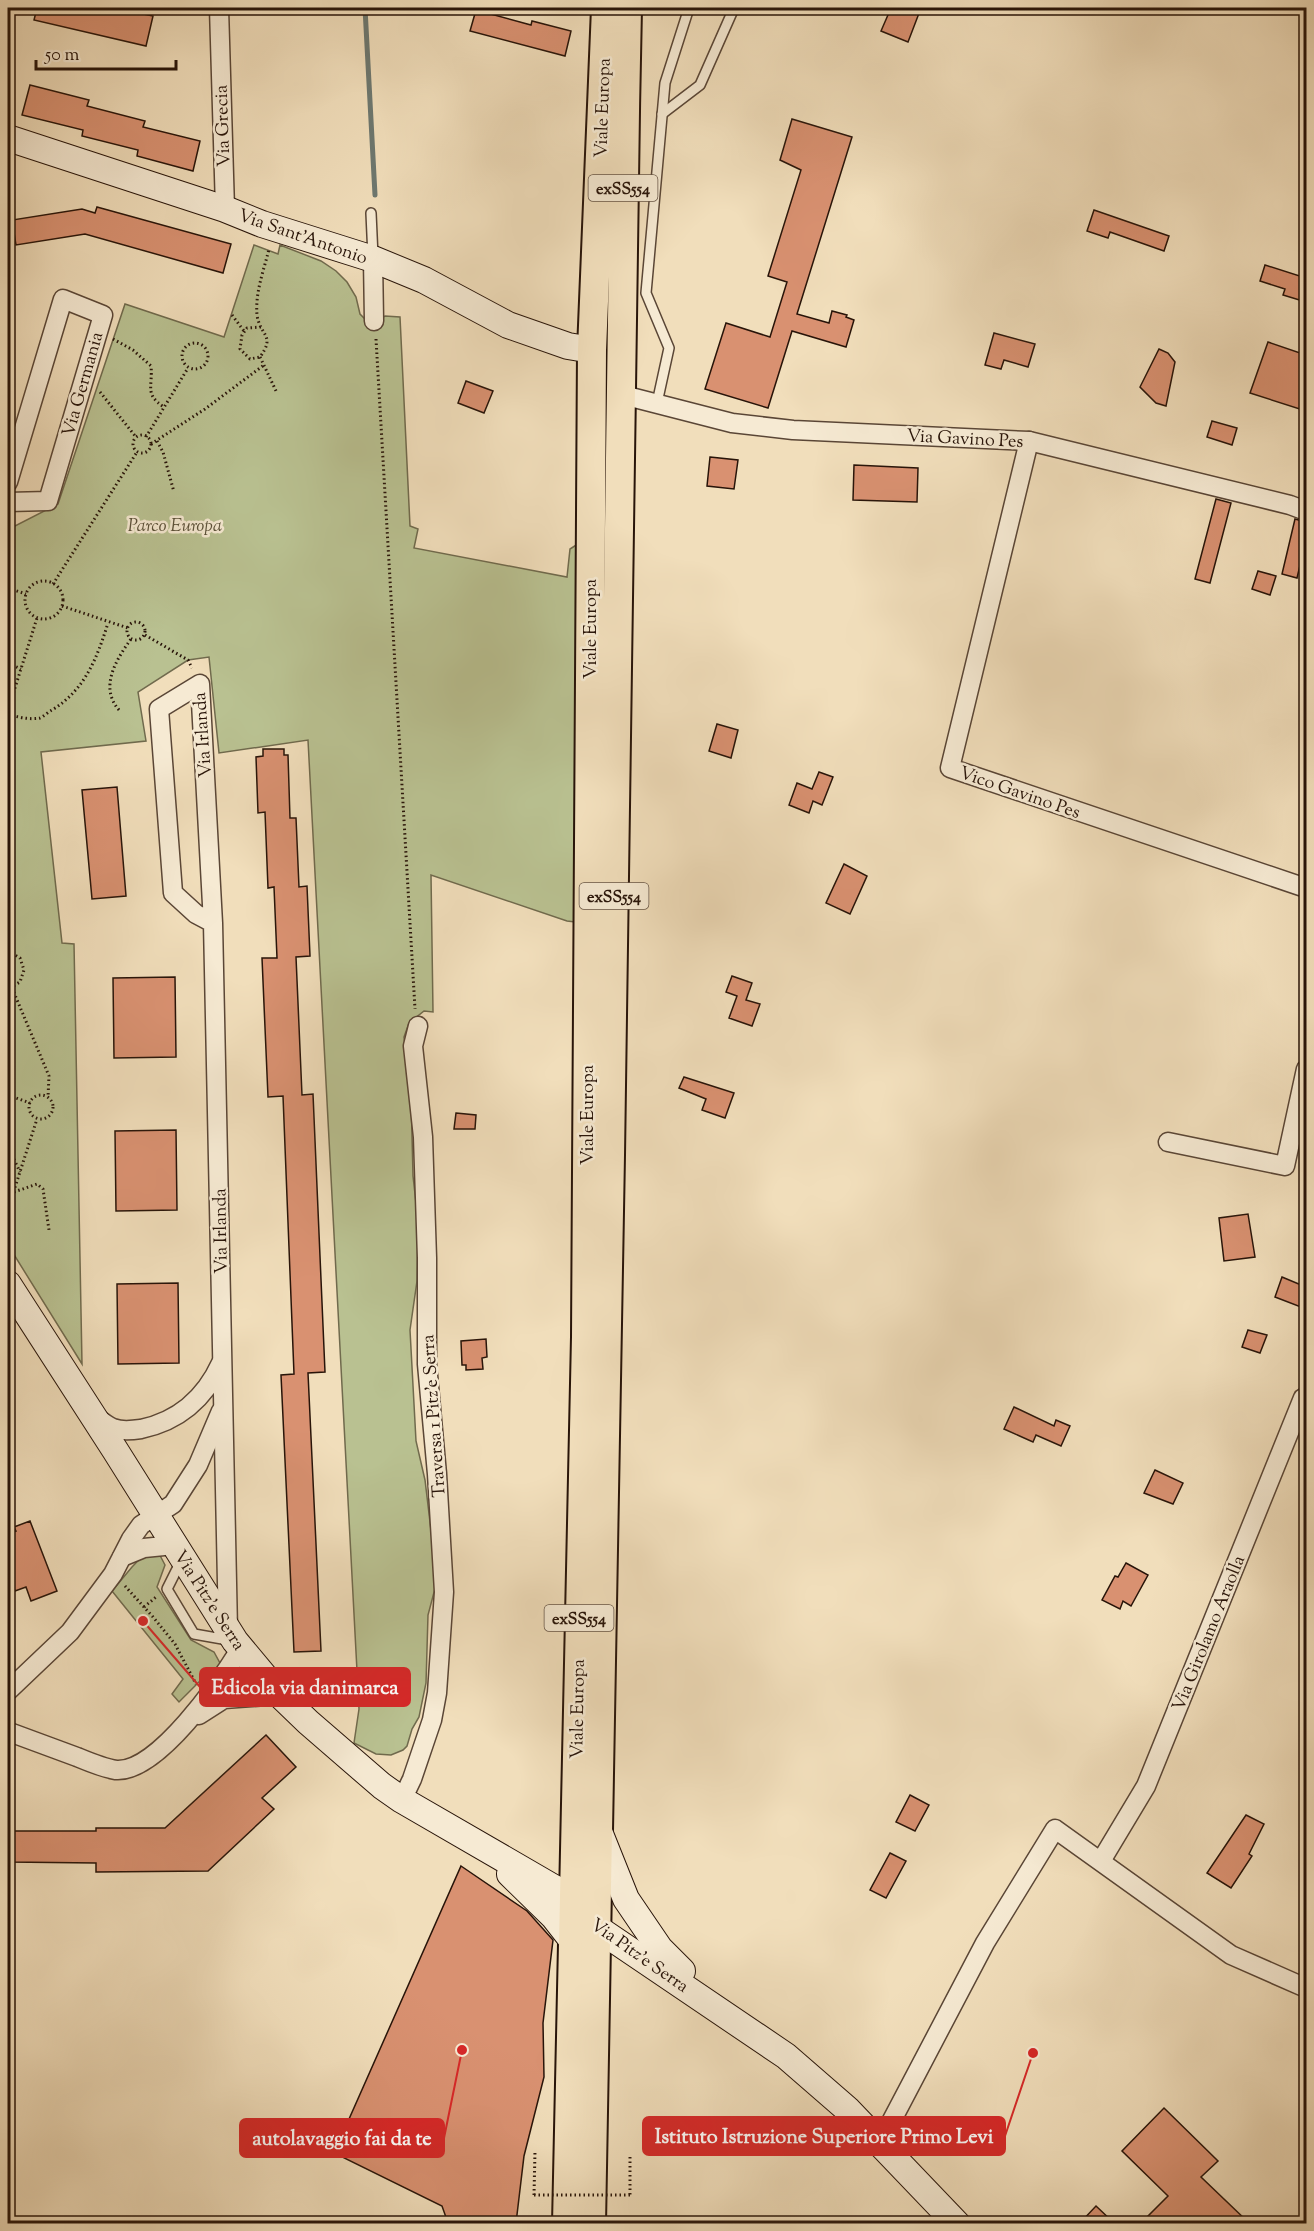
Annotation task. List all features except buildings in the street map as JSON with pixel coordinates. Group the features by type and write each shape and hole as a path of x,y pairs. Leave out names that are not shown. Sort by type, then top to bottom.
{"main road":[{"name":"Viale Europa","path":"591,2223 583,1933 573,1899 586,1337 592,350 606,8"},
{"name":"Viale Europa","path":"567,2223 583,1933 596,1824 606,1386 619,394 627,8"}],"street":[{"name":"Via Grecia","path":"219,8 225,209"},
{"name":"Via Sant'Antonio","path":"8,138 373,259 424,280 508,325 568,346 592,350"},
{"path":"373,259 374,321"},
{"name":"Via Germania","path":"8,482 63,299 103,315 48,501 8,502"},
{"name":"Via Gavino Pes","path":"619,394 732,423 793,430 1029,441 1290,505 1306,511"},
{"name":"Vico Gavino Pes","path":"1029,441 950,768 1306,888"},
{"name":"Via Irlanda","path":"213,923 196,914 173,893 159,709 200,684 213,923 224,1406 234,1640"},
{"name":"Traversa 1 Pitz'e Serra","path":"402,1800 432,1720 437,1693 444,1592 427,1364 427,1258 423,1137 413,1046 418,1026"},
{"path":"1168,1143 1285,1166 1306,1069"},
{"name":"Via Pitz'e Serra","path":"8,1284 234,1640 280,1695 308,1722 402,1800 573,1899"},
{"name":"Via Irlanda","path":"92,1414 114,1429 136,1430 158,1425 186,1410 204,1394 223,1359"},
{"name":"Via Girolamo Araolla","path":"1101,1861 1146,1786 1303,1398"},
{"name":"Via Irlanda","path":"8,1691 70,1632 113,1574 141,1525 172,1504 198,1465 224,1406"},
{"path":"122,1557 144,1548 178,1552"},
{"path":"9,1729 100,1766 118,1770 135,1765 152,1757 187,1722 224,1676 234,1640"},
{"path":"187,1722 224,1699 280,1695"},
{"name":"Via Pitz'e Serra","path":"596,1824 626,1899 660,1949 738,2022 803,2071 847,2109 957,2223"},
{"path":"880,2143 986,1943 1056,1829 1231,1955 1306,1988"},
{"name":"Via Pitz'e Serra","path":"484,1849 554,1917 738,2022"}],"lane":[{"path":"657,403 669,348 646,293 665,83 689,8"},
{"path":"662,114 700,84 734,8"},
{"path":"371,213 373,259"}],"path":[{"path":"261,327 247,328 242,335 240,349 250,359 260,357 267,347 268,339 258,317 257,296 269,247 256,242 262,224"},
{"path":"232,315 244,331"},
{"path":"374,321 414,1003 418,1026"},
{"path":"97,334 113,339 151,366 150,391 153,400 164,407"},
{"path":"193,343 202,345 208,351 207,363 200,369 188,368 182,360 183,351 193,343"},
{"path":"260,357 277,393"},
{"path":"137,452 146,453 151,444 264,364"},
{"path":"146,437 188,368"},
{"path":"84,377 99,391 136,438"},
{"path":"136,438 146,437"},
{"path":"146,437 151,444"},
{"path":"136,438 133,445 137,452"},
{"path":"157,441 163,452 174,492"},
{"path":"53,584 137,452"},
{"path":"38,582 53,584 60,591 62,606 57,614 51,617 37,618 26,606 26,594 38,582"},
{"path":"8,588 26,594"},
{"path":"62,606 128,628"},
{"path":"37,618 8,712 18,717 40,718 61,705 83,682 97,657 108,623"},
{"path":"138,622 145,628 145,635 140,640 131,639 127,634 128,628 132,623 138,622"},
{"path":"145,635 188,660 200,684"},
{"path":"119,710 111,701 109,679 120,653 131,639"},
{"path":"8,663 21,669"},
{"path":"8,942 8,951 20,958 24,970 20,982 10,988 50,1076 48,1097 53,1105 52,1113 46,1118 38,1119 31,1114 30,1103"},
{"path":"8,1095 30,1103"},
{"path":"30,1103 38,1095 48,1097"},
{"path":"8,1209 38,1119"},
{"path":"8,1147 20,1173"},
{"path":"14,1192 37,1184 43,1189 49,1230"},
{"path":"113,1574 175,1644 200,1690"},
{"path":"535,2151 534,2195 630,2195 630,2157"}],"green space":[{"name":"Parco Europa","path":"254,245 278,254 280,245 321,261 336,271 347,282 356,297 360,314 372,326 385,316 400,317 410,526 418,529 414,548 567,577 570,549 584,540 583,923 567,921 431,875 433,1012 424,1011 409,1023 404,1037 411,1095 413,1176 418,1221 417,1281 410,1330 416,1441 425,1480 437,1581 428,1615 426,1683 419,1717 412,1729 407,1746 391,1755 376,1754 354,1743 359,1709 308,740 219,753 209,657 188,660 138,692 146,741 41,752 62,943 74,944 82,1364 8,1245 9,529 58,504 125,304 224,337"},
{"path":"154,1544 165,1565 157,1587 191,1640 214,1652 221,1665 216,1672 208,1673 179,1702 172,1694 183,1679 112,1591"}],"waterway":[{"path":"365,8 375,195"}],"place":[{"name":"Edicola via danimarca","path":"143,1621"},
{"name":"autolavaggio fai da te","path":"462,2050"},
{"name":"Istituto Istruzione Superiore Primo Levi","path":"1033,2053"}]}
